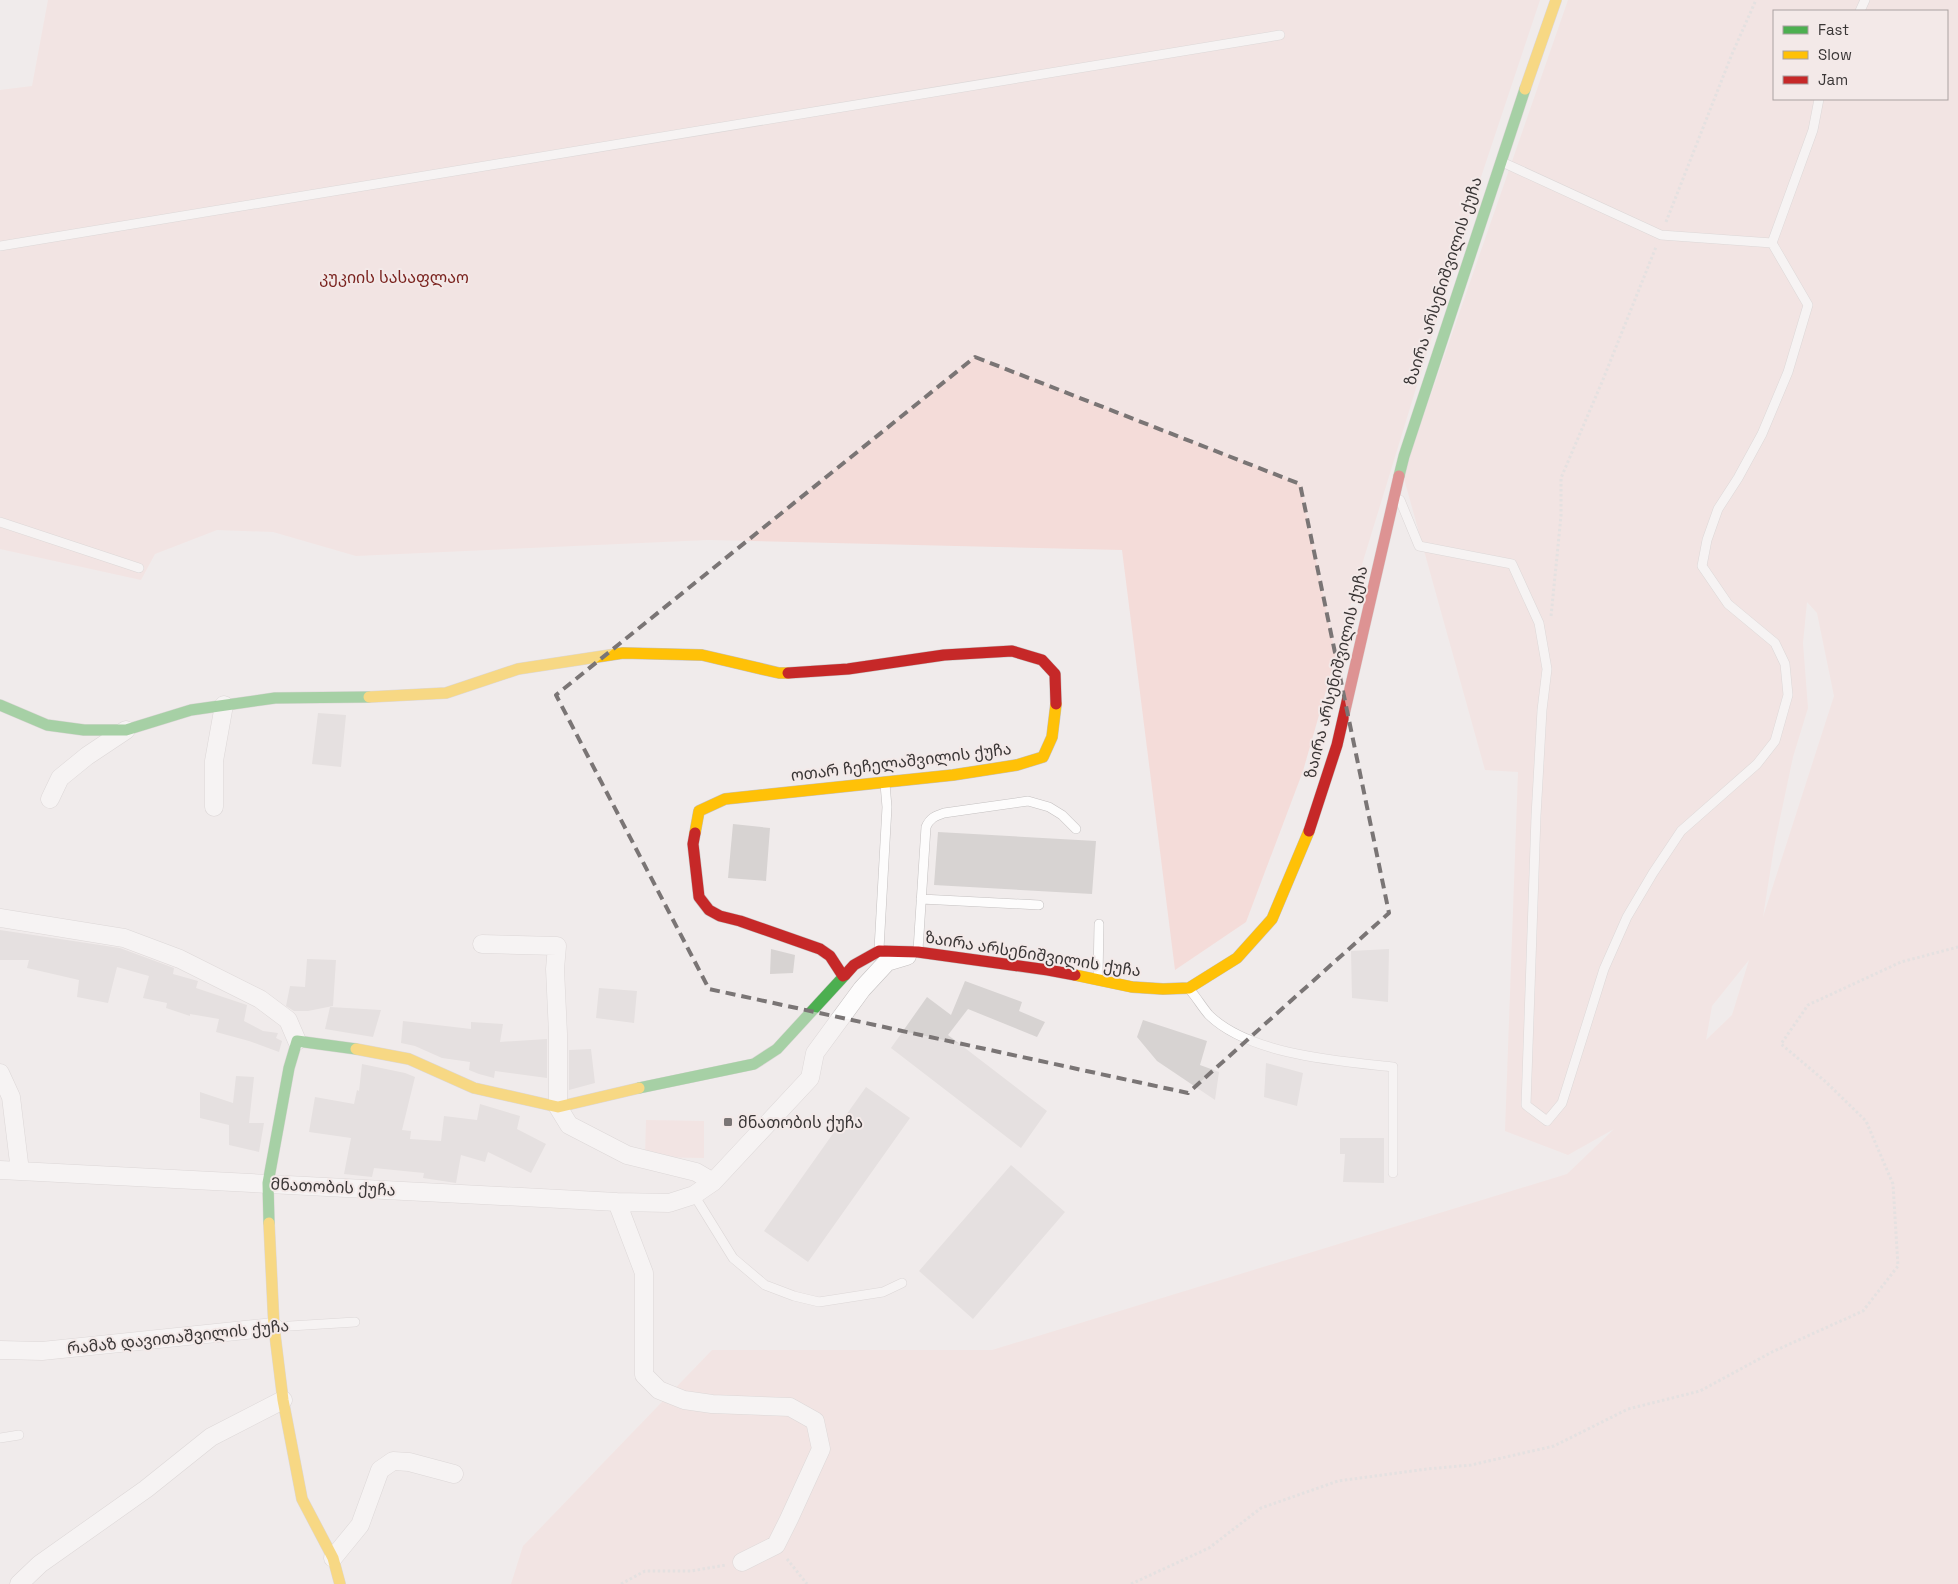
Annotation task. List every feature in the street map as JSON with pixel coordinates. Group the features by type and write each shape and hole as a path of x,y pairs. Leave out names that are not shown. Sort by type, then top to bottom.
{"street":[{"name":"ზაირა არსენიშვილის ქუჩა","path":"879,951 918,952 1048,970 1132,987 1189,988 1237,958 1272,919 1305,843 1338,745 1404,456 1500,161 1556,0"},
{"name":"ოთარ ჩეჩელაშვილის ქუჩა","path":"0,705 47,725 84,730 126,730 191,710 275,698 397,697 446,692 518,669 623,653 702,656 779,672 848,669 944,655 1012,651 1042,660 1055,674 1056,704 1052,737 1043,757 1017,765 885,784 725,799 699,811 693,844 699,897 709,910 720,916 820,948 830,956 843,976"},
{"path":"214,807 214,761 224,706"},
{"path":"50,799 60,778 87,756 126,730"},
{"path":"0,918 124,938 180,960 260,999 288,1020 297,1041 289,1068 268,1183 274,1327 283,1400 302,1498 333,1558 340,1584"},
{"path":"482,944 557,946 558,1108 569,1125 627,1156 696,1172 714,1182"},
{"path":"297,1041 338,1045 409,1059 474,1088 558,1108 634,1089 754,1064 777,1049 854,965 879,951"},
{"name":"მნათობის ქუჩა","path":"0,1170 617,1202 669,1203 694,1196 714,1182 810,1078 815,1053 862,990 887,962 918,952"},
{"path":"0,1073 20,1171"},
{"path":"617,1202 644,1273 644,1375 659,1390 684,1400 712,1404 790,1407 815,1422 821,1449 776,1545 742,1562"},
{"name":"რამაზ დავითაშვილის ქუჩა","path":"0,1350 42,1351 274,1327"},
{"path":"19,1584 40,1564 146,1488 210,1437 283,1400"},
{"path":"333,1558 360,1525 380,1470 393,1461 409,1462 454,1474"}],"lane":[{"path":"0,246 1280,35"},
{"path":"1772,244 1813,130 1819,100"},
{"path":"1500,161 1661,235 1772,244"},
{"path":"1397,490 1419,546 1512,564 1539,623 1547,669 1542,710 1536,816 1526,1105 1547,1121 1562,1103 1604,968 1627,917 1653,873 1681,832 1756,764 1775,741 1788,695 1785,664 1775,643 1728,604 1702,566 1707,540 1718,509 1738,478 1762,434 1788,372 1808,305 1772,244"},
{"path":"0,522 138,568"},
{"path":"879,951 887,807 885,784"},
{"path":"918,952 926,827 929,820 936,815 1028,801 1048,807 1062,815 1076,829"},
{"path":"922,899 1039,905"},
{"path":"1098,980 1099,924"},
{"path":"1189,988 1210,1015 1233,1031 1262,1045 1307,1057 1392,1068 1394,1173"},
{"path":"694,1196 733,1258 765,1285 794,1296 818,1302 883,1292 902,1283"},
{"name":"რამაზ დავითაშვილის ქუჩა","path":"274,1327 355,1322"},
{"path":"0,1438 19,1435"}],"path":[{"path":"1551,621 1561,516 1561,478 1602,382 1732,54 1756,0"},
{"path":"1131,1584 1209,1548 1261,1508 1338,1481 1427,1468 1471,1465 1554,1446 1628,1409 1700,1391 1772,1352 1863,1311 1898,1266 1892,1184 1866,1121 1826,1082 1781,1044 1808,1005 1902,962 1958,947"},
{"path":"776,1545 807,1584"},
{"path":"621,1584 645,1571 691,1571 742,1562"}],"highlighted area":[{"path":"975,357 1300,484 1389,913 1188,1093 709,989 556,695"}],"green space":[{"name":"კუკიის სასაფლაო","path":"48,0 1540,0 1479,183 1364,558 1303,771 1246,922 1175,970 1122,550 708,540 356,556 273,532 217,530 155,554 141,580 0,549 0,90 32,86"},
{"path":"1568,0 1958,0 1958,1584 511,1584 523,1546 712,1350 992,1350 1567,1174 1614,1129 1568,1155 1505,1131 1518,772 1485,770 1403,475","holes":["1807,602 1817,613 1834,696 1763,917 1774,847 1793,757 1808,708 1803,643","1749,960 1732,1015 1706,1040 1712,1006"]},
{"path":"646,1120 704,1121 704,1158 645,1157"}],"building":[{"path":"318,713 346,715 341,767 312,764"},
{"path":"733,824 770,828 766,881 728,878"},
{"path":"938,832 1096,841 1092,894 934,885"},
{"path":"0,930 120,948 174,968 173,974 198,981 196,988 247,1005 244,1021 263,1031 278,1033 276,1038 282,1041 279,1052 216,1032 219,1019 190,1014 190,1016 166,1008 167,1003 143,998 149,976 117,967 108,1003 77,997 79,980 27,968 29,960 0,960"},
{"path":"771,949 795,955 793,973 770,974"},
{"path":"1389,949 1388,1002 1352,998 1351,951"},
{"path":"307,959 336,960 333,1006 308,1011 294,1011 286,1006 290,986 305,987"},
{"path":"965,981 1022,1002 1019,1011 1045,1022 1037,1037 968,1009 948,1035 1047,1111 1021,1148 891,1048 927,997 951,1015"},
{"path":"599,988 637,991 634,1023 596,1018"},
{"path":"330,1007 381,1010 373,1037 325,1029"},
{"path":"1143,1020 1207,1041 1200,1065 1219,1072 1215,1100 1157,1061 1137,1037"},
{"path":"403,1021 471,1029 471,1022 503,1024 500,1042 547,1039 547,1078 495,1071 494,1078 479,1074 469,1070 470,1062 442,1058 415,1046 401,1043"},
{"path":"591,1049 595,1083 569,1090 569,1050"},
{"path":"1266,1063 1303,1073 1297,1106 1264,1097"},
{"path":"362,1064 405,1073 415,1077 402,1130 411,1131 410,1139 441,1141 444,1116 477,1120 480,1104 520,1116 517,1129 546,1144 531,1173 488,1152 485,1162 461,1155 456,1183 423,1178 424,1173 374,1168 372,1177 344,1174 351,1138 309,1132 315,1097 354,1104 357,1090 359,1091"},
{"path":"236,1076 254,1077 249,1123 264,1123 259,1152 229,1145 229,1125 200,1118 200,1092 233,1103"},
{"path":"866,1087 910,1118 808,1262 764,1231"},
{"path":"1340,1138 1384,1138 1384,1183 1343,1182 1345,1154 1340,1154"},
{"path":"1011,1165 1065,1212 973,1319 919,1271"}],"traffic: fast":[{"path":"1399,476 1525,89"},
{"path":"0,705 47,725 84,730 126,730 191,710 275,698 369,697"},
{"path":"639,1088 754,1064 777,1049 845,975"},
{"path":"269,1223 268,1183 289,1068 297,1041 356,1049"}],"traffic: slow":[{"path":"1525,89 1556,0"},
{"path":"369,697 446,693 518,669 623,653 702,655 779,673 788,673"},
{"path":"695,833 699,811 725,799 953,775 1017,765 1043,757 1052,737 1056,704"},
{"path":"1075,975 1132,987 1189,988 1237,958 1272,919 1309,831"},
{"path":"356,1049 409,1059 474,1088 558,1107 639,1088"},
{"path":"269,1223 274,1327 283,1400 302,1499 333,1558 340,1584"}],"traffic: jam":[{"path":"1309,831 1337,745 1399,476"},
{"path":"788,673 848,669 944,655 1012,651 1042,660 1055,674 1056,704"},
{"path":"695,833 693,844 699,897 709,910 720,916 740,921 820,949 830,956 843,976"},
{"path":"845,975 854,965 879,951 918,952 1075,975"}],"place":[{"name":"მნათობის ქუჩა","path":"728,1122"}]}
